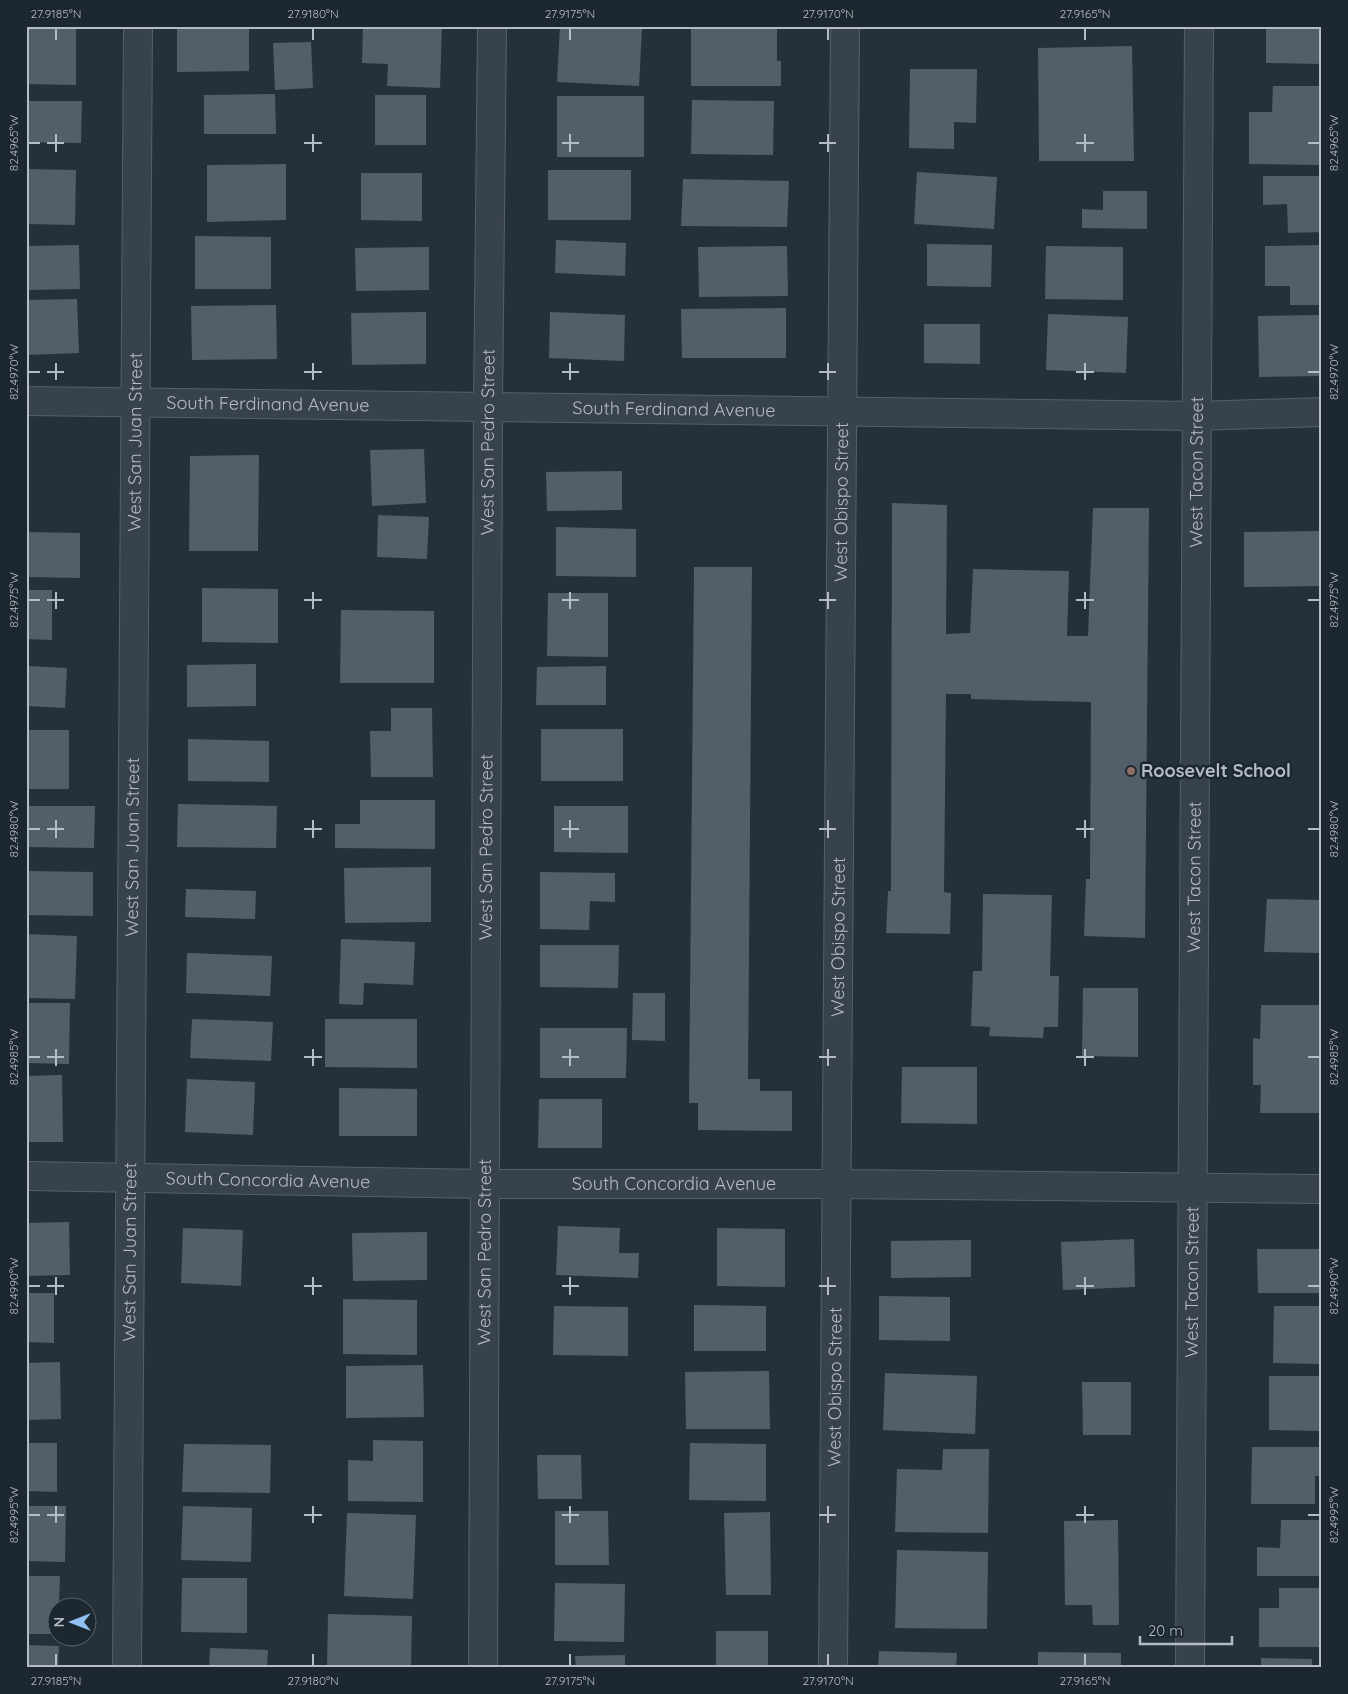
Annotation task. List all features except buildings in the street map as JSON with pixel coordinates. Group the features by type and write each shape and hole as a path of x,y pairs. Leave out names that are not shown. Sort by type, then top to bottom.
{"street":[{"name":"West San Juan Street","path":"127,1668 138,26"},
{"name":"West San Pedro Street","path":"483,1668 488,407 492,26"},
{"name":"West Obispo Street","path":"833,1668 844,26"},
{"name":"West Tacon Street","path":"1190,1668 1199,26"},
{"name":"South Ferdinand Avenue","path":"26,401 1197,416 1322,412"},
{"name":"South Concordia Avenue","path":"26,1176 484,1184 836,1184 1322,1189"}],"place":[{"name":"Roosevelt School","path":"1131,771"}]}
